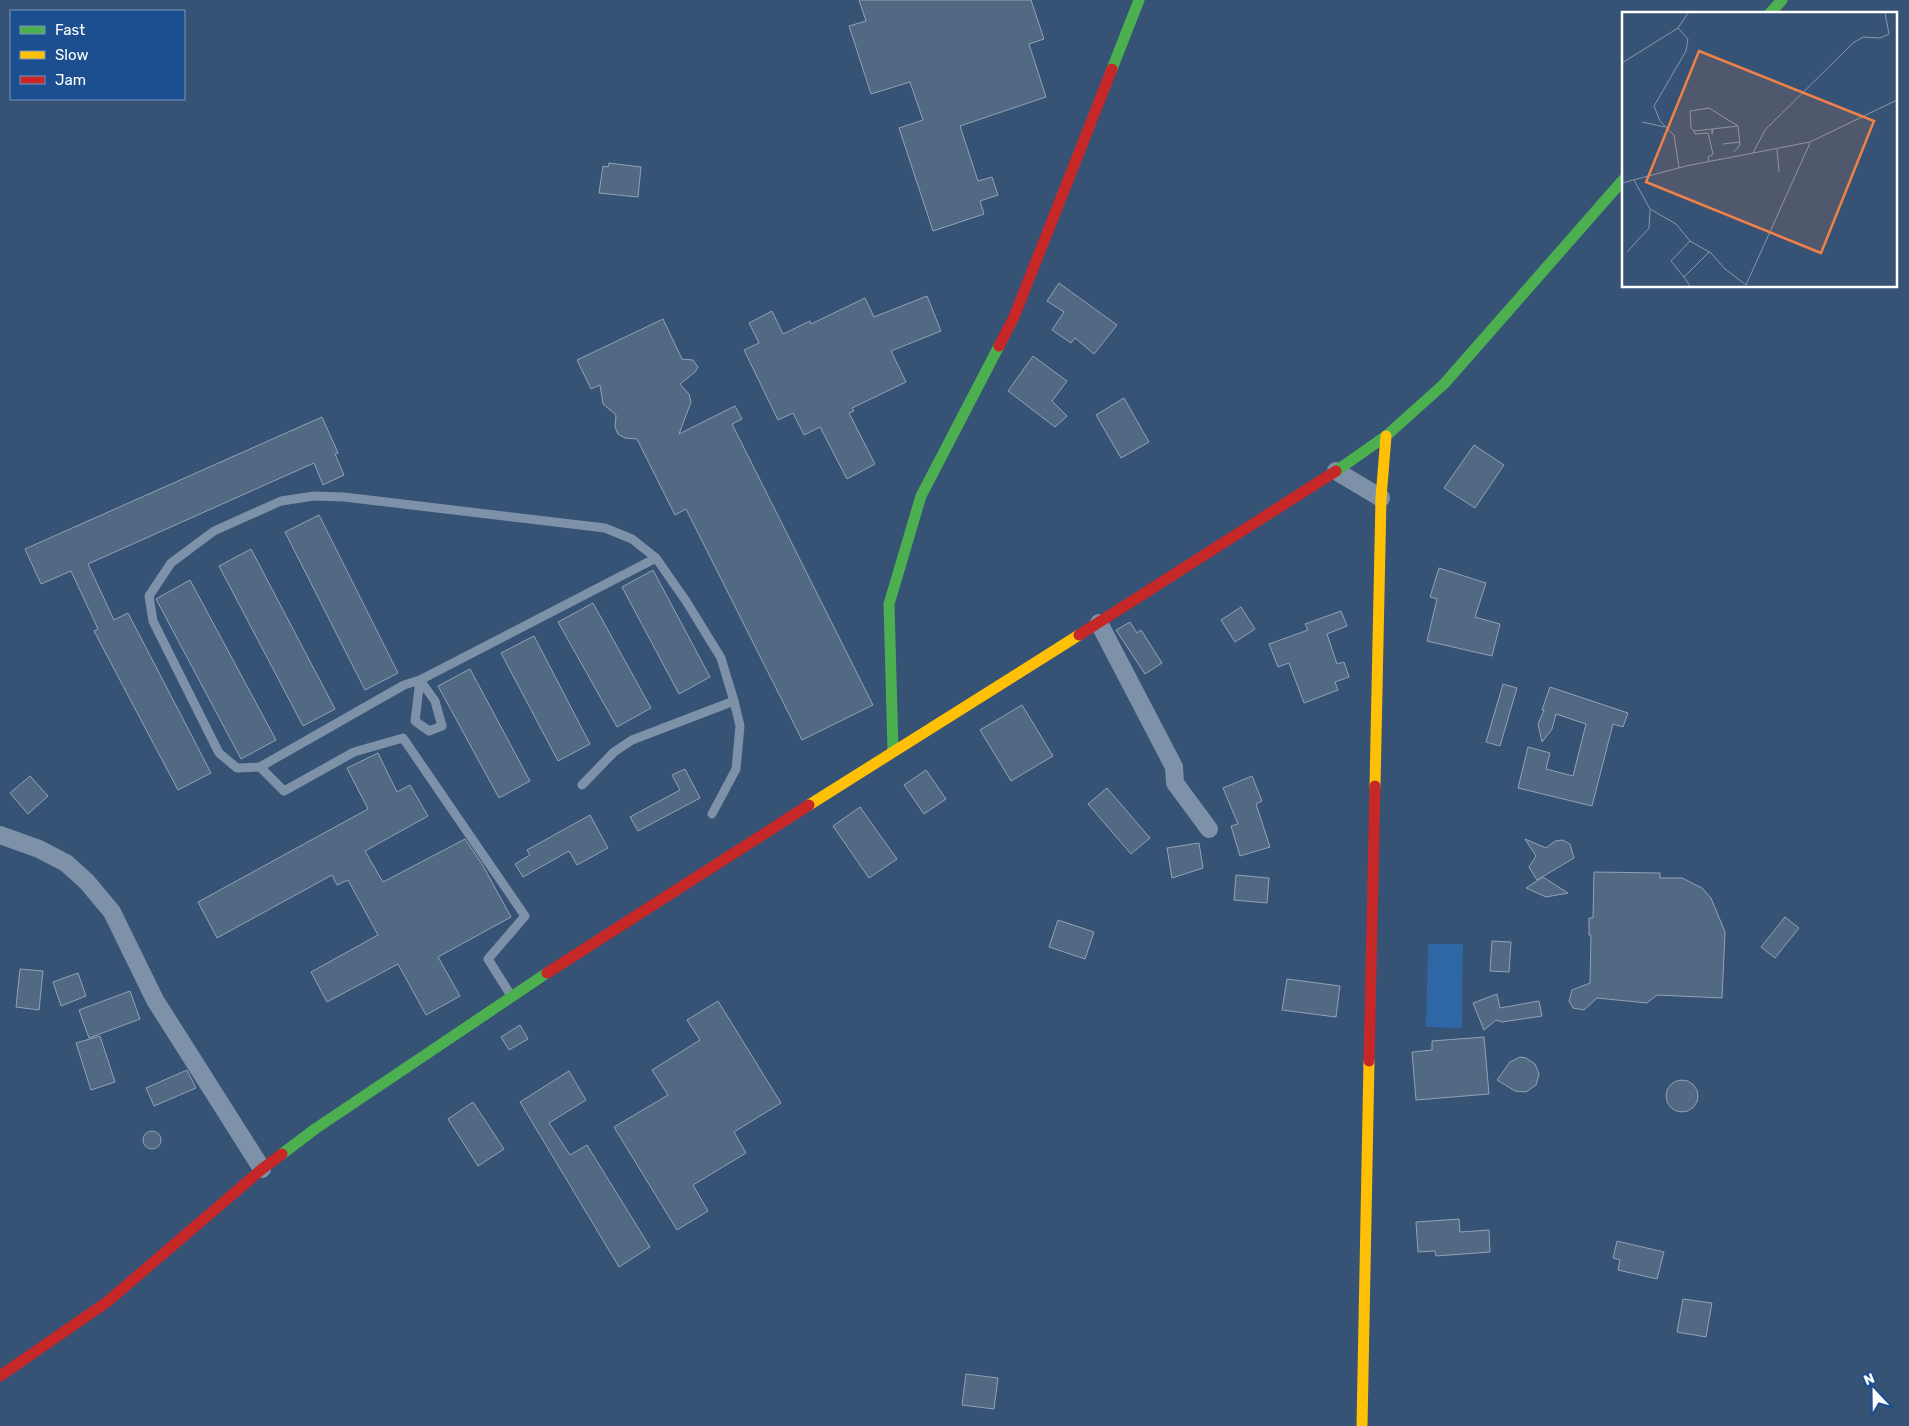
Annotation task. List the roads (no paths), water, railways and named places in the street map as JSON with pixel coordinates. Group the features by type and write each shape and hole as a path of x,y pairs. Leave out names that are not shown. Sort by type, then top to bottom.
{"main road":[{"path":"894,751 889,604 921,496 1014,317 1139,0"},
{"path":"1771,12 1782,0"},
{"path":"0,1376 107,1302 262,1169 315,1129 511,996 894,751 1099,624 1336,471 1386,436 1444,384 1622,181"},
{"path":"1362,1426 1381,498 1386,436"}],"street":[{"path":"1336,471 1381,498"},
{"path":"1099,624 1174,767 1175,783 1209,829"},
{"path":"0,835 39,849 66,864 87,882 112,912 155,1000 262,1169"}],"lane":[{"path":"656,558 420,680 404,684 260,767 237,768 219,753 153,621 149,596 171,563 214,531 281,501 314,496 344,497 604,528 632,539 656,558 686,601 721,658 740,726 736,769 712,814"},
{"path":"420,680 435,701 442,726 429,731 415,721 420,680"},
{"path":"582,785 614,752 632,740 734,700"},
{"path":"260,767 284,791 354,752 404,738 525,916 488,959 511,996"}]}
